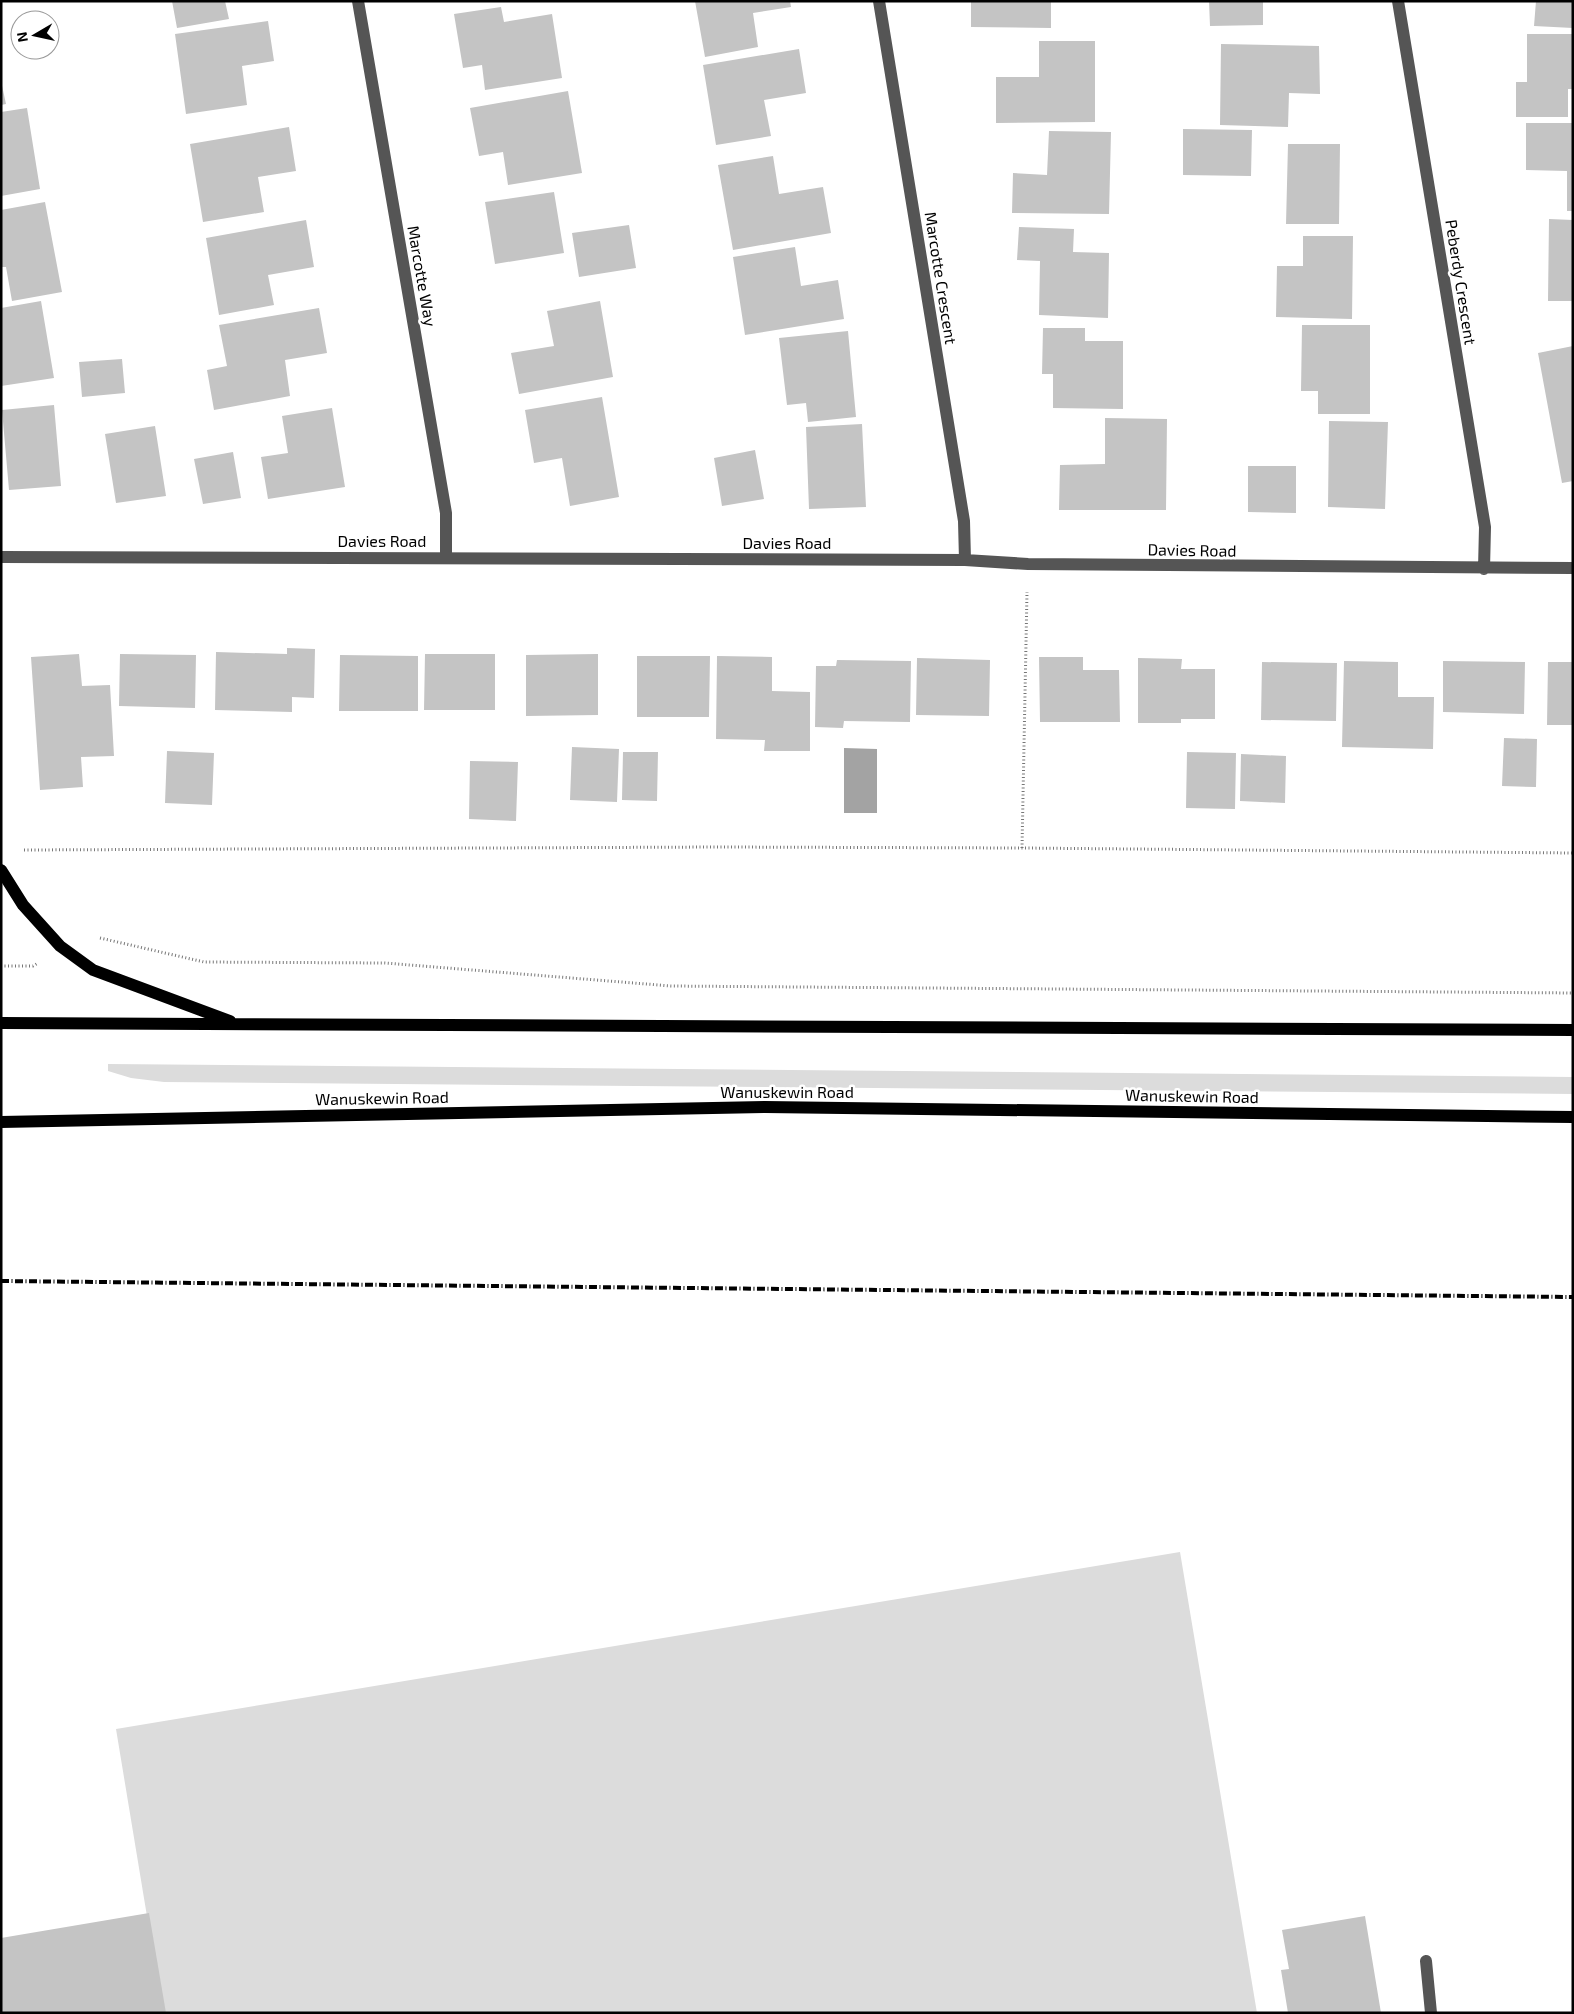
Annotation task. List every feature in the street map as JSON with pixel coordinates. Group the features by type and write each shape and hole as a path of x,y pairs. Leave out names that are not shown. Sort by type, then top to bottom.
{"main road":[{"path":"1,870 23,905 60,946 93,970 237,1024"},
{"path":"1,1023 1573,1030"},
{"name":"Wanuskewin Road","path":"1,1122 765,1107 1573,1117"}],"street":[{"name":"Marcotte Way","path":"358,1 446,513 446,558"},
{"name":"Marcotte Crescent","path":"879,1 964,521 965,560"},
{"name":"Peberdy Crescent","path":"1398,1 1485,526 1484,569"},
{"name":"Davies Road","path":"1,557 965,560 1028,564 1484,569 1573,568"},
{"path":"1426,1961 1432,2013"}],"path":[{"path":"1022,848 1028,564"},
{"path":"24,850 1022,848 1573,853"},
{"path":"1,966 33,966 80,934 204,962 385,963 671,986 1573,993"}],"shaded area":[{"path":"844,748 877,749 877,813 844,813"},
{"path":"108,1064 1573,1077 1573,1094 164,1082 131,1078 108,1071"},
{"path":"1180,1552 1257,2013 163,2013 116,1729"}],"building":[{"path":"172,1 225,1 229,19 177,28"},
{"path":"695,1 790,1 791,7 753,13 758,47 705,57"},
{"path":"971,1 1051,1 1051,28 971,27"},
{"path":"1209,1 1263,1 1263,25 1210,26"},
{"path":"1536,1 1573,1 1573,28 1534,26"},
{"path":"501,7 504,22 552,14 562,78 485,90 482,65 463,68 454,14"},
{"path":"268,21 274,61 242,66 247,105 186,114 175,34"},
{"path":"1527,34 1573,34 1573,89 1568,89 1568,117 1516,117 1516,82 1527,82"},
{"path":"1039,41 1095,41 1095,122 996,123 996,77 1039,77"},
{"path":"1221,44 1319,46 1320,94 1289,93 1288,127 1220,125"},
{"path":"799,49 806,93 764,100 771,136 716,145 703,65"},
{"path":"1,81 6,104 1,105"},
{"path":"568,91 582,173 508,185 503,152 479,156 470,108"},
{"path":"27,108 40,189 1,196 1,112"},
{"path":"1526,123 1573,123 1573,211 1567,211 1567,171 1526,170"},
{"path":"289,127 296,171 258,177 264,212 203,222 190,144"},
{"path":"1183,129 1252,130 1251,176 1183,175"},
{"path":"1049,131 1111,132 1109,214 1012,213 1013,173 1047,175"},
{"path":"1288,144 1340,144 1339,224 1286,224"},
{"path":"773,156 779,194 823,187 831,233 733,250 718,165"},
{"path":"554,192 564,253 495,264 485,202"},
{"path":"45,202 62,292 12,301 6,267 1,267 1,210"},
{"path":"1549,219 1573,220 1573,301 1548,301"},
{"path":"306,220 314,267 268,275 274,305 219,315 206,238"},
{"path":"629,225 636,268 579,277 572,233"},
{"path":"1019,227 1074,229 1073,252 1109,253 1108,318 1039,315 1040,261 1017,260"},
{"path":"1303,236 1353,236 1352,319 1276,317 1277,266 1303,266"},
{"path":"795,247 801,286 838,280 844,319 745,335 733,257"},
{"path":"41,301 54,378 1,386 1,308"},
{"path":"600,301 613,377 519,394 511,353 554,346 547,311"},
{"path":"319,308 327,353 285,360 290,396 214,410 207,370 227,366 219,325"},
{"path":"1302,325 1370,325 1370,414 1318,414 1318,391 1301,391"},
{"path":"1043,328 1085,328 1085,341 1123,341 1123,409 1053,408 1053,374 1042,374"},
{"path":"848,331 856,417 808,422 806,403 787,405 779,338"},
{"path":"1573,346 1573,481 1562,483 1538,353"},
{"path":"122,359 125,393 82,397 79,362"},
{"path":"602,397 619,497 570,506 562,458 534,463 525,410"},
{"path":"54,405 61,486 9,490 2,410"},
{"path":"332,408 345,487 268,499 261,457 288,453 282,416"},
{"path":"1105,418 1167,419 1166,510 1059,510 1060,465 1105,464"},
{"path":"1329,421 1388,422 1385,509 1328,507"},
{"path":"862,424 866,507 809,509 806,427"},
{"path":"155,426 166,496 116,503 105,434"},
{"path":"755,450 764,499 722,506 714,458"},
{"path":"233,452 241,498 203,504 194,459"},
{"path":"1248,466 1296,466 1296,513 1248,512"},
{"path":"287,648 315,649 314,698 292,697 292,712 215,710 216,652 287,654"},
{"path":"79,654 82,686 110,685 114,756 81,757 83,787 40,790 31,657"},
{"path":"120,654 196,655 195,708 119,706"},
{"path":"425,654 495,654 495,710 424,710"},
{"path":"598,654 598,715 526,716 526,655"},
{"path":"340,655 418,656 418,711 339,711"},
{"path":"637,656 710,656 709,717 637,717"},
{"path":"717,656 772,657 772,691 810,692 810,751 764,751 765,740 716,739"},
{"path":"1039,657 1083,657 1083,670 1119,670 1120,722 1040,722"},
{"path":"917,658 990,660 989,716 916,715"},
{"path":"1138,658 1182,659 1181,669 1215,669 1215,719 1181,719 1181,723 1138,723"},
{"path":"837,660 911,661 910,722 844,721 843,728 815,727 816,666 836,666"},
{"path":"1344,661 1398,662 1398,697 1434,697 1433,749 1342,747"},
{"path":"1443,661 1525,662 1524,714 1443,712"},
{"path":"1262,662 1337,663 1336,721 1261,720"},
{"path":"1548,662 1573,662 1573,725 1547,725"},
{"path":"1504,738 1537,739 1536,787 1502,786"},
{"path":"572,747 619,749 617,802 570,800"},
{"path":"167,751 214,753 212,805 165,803"},
{"path":"623,752 658,752 657,801 622,800"},
{"path":"1187,752 1236,753 1235,809 1186,808"},
{"path":"1241,754 1286,756 1285,803 1240,801"},
{"path":"470,761 518,762 516,821 469,819"},
{"path":"149,1913 166,2013 1,2013 1,1938"},
{"path":"1365,1916 1381,2013 1288,2013 1281,1970 1289,1969 1282,1930"}],"railway":[{"path":"1,1281 1573,1297"}]}
